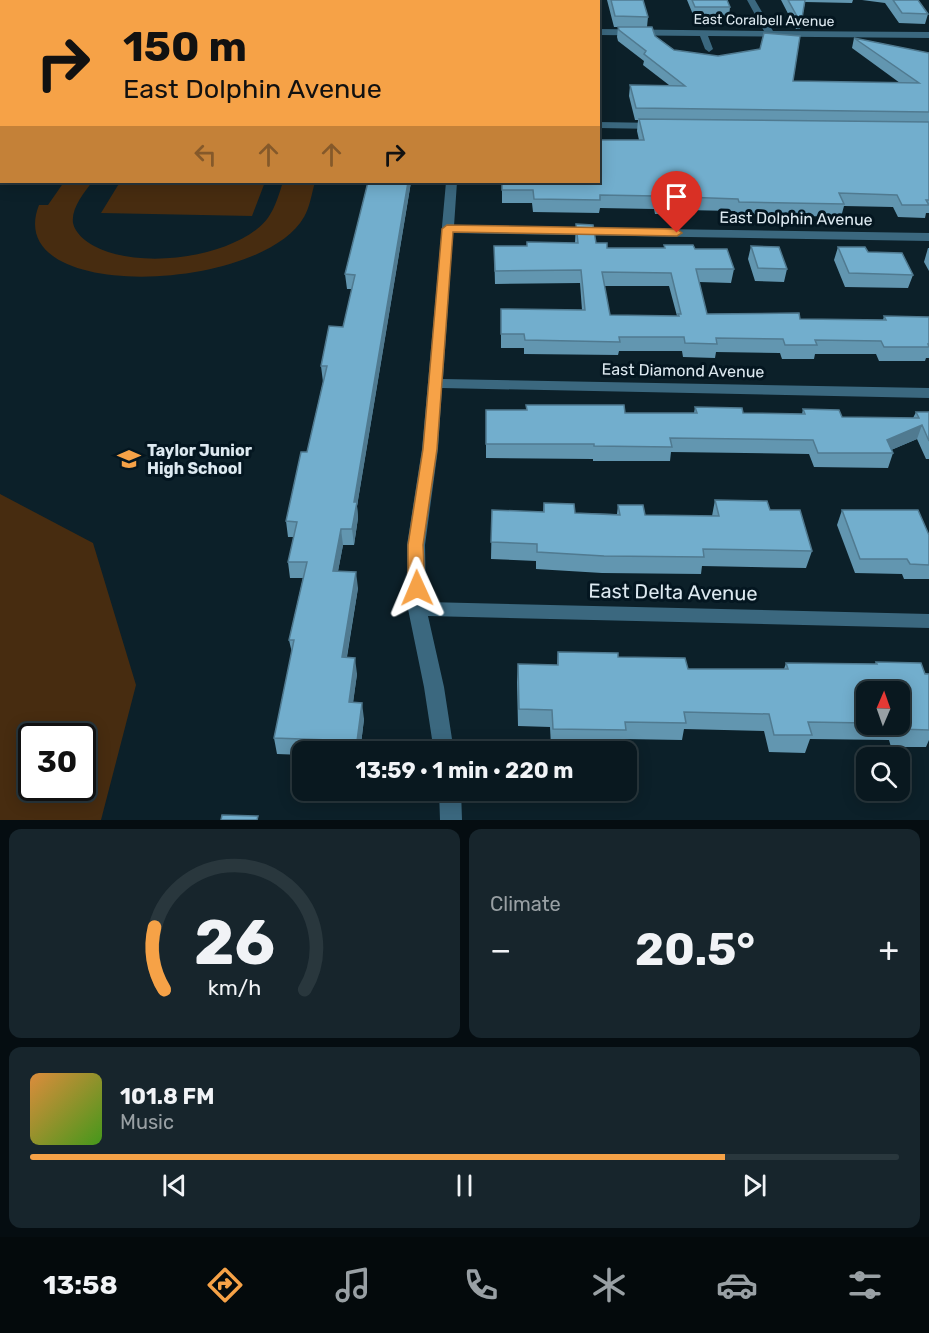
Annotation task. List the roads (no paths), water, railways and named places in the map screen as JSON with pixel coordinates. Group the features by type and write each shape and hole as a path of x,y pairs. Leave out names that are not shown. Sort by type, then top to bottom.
{"street":[{"path":"751,0 770,33"},
{"name":"East Coralbell Avenue","path":"600,32 929,35"},
{"path":"703,33 709,49"},
{"path":"600,125 669,126"},
{"path":"442,741 434,687 417,609 416,545 430,449 451,183"},
{"name":"East Dolphin Avenue","path":"447,229 929,237"},
{"name":"East Diamond Avenue","path":"436,383 929,393"},
{"name":"East Delta Avenue","path":"417,609 929,621"},
{"path":"450,801 451,820"}],"place":[{"name":"Taylor Junior High School","path":"129,459"}]}
